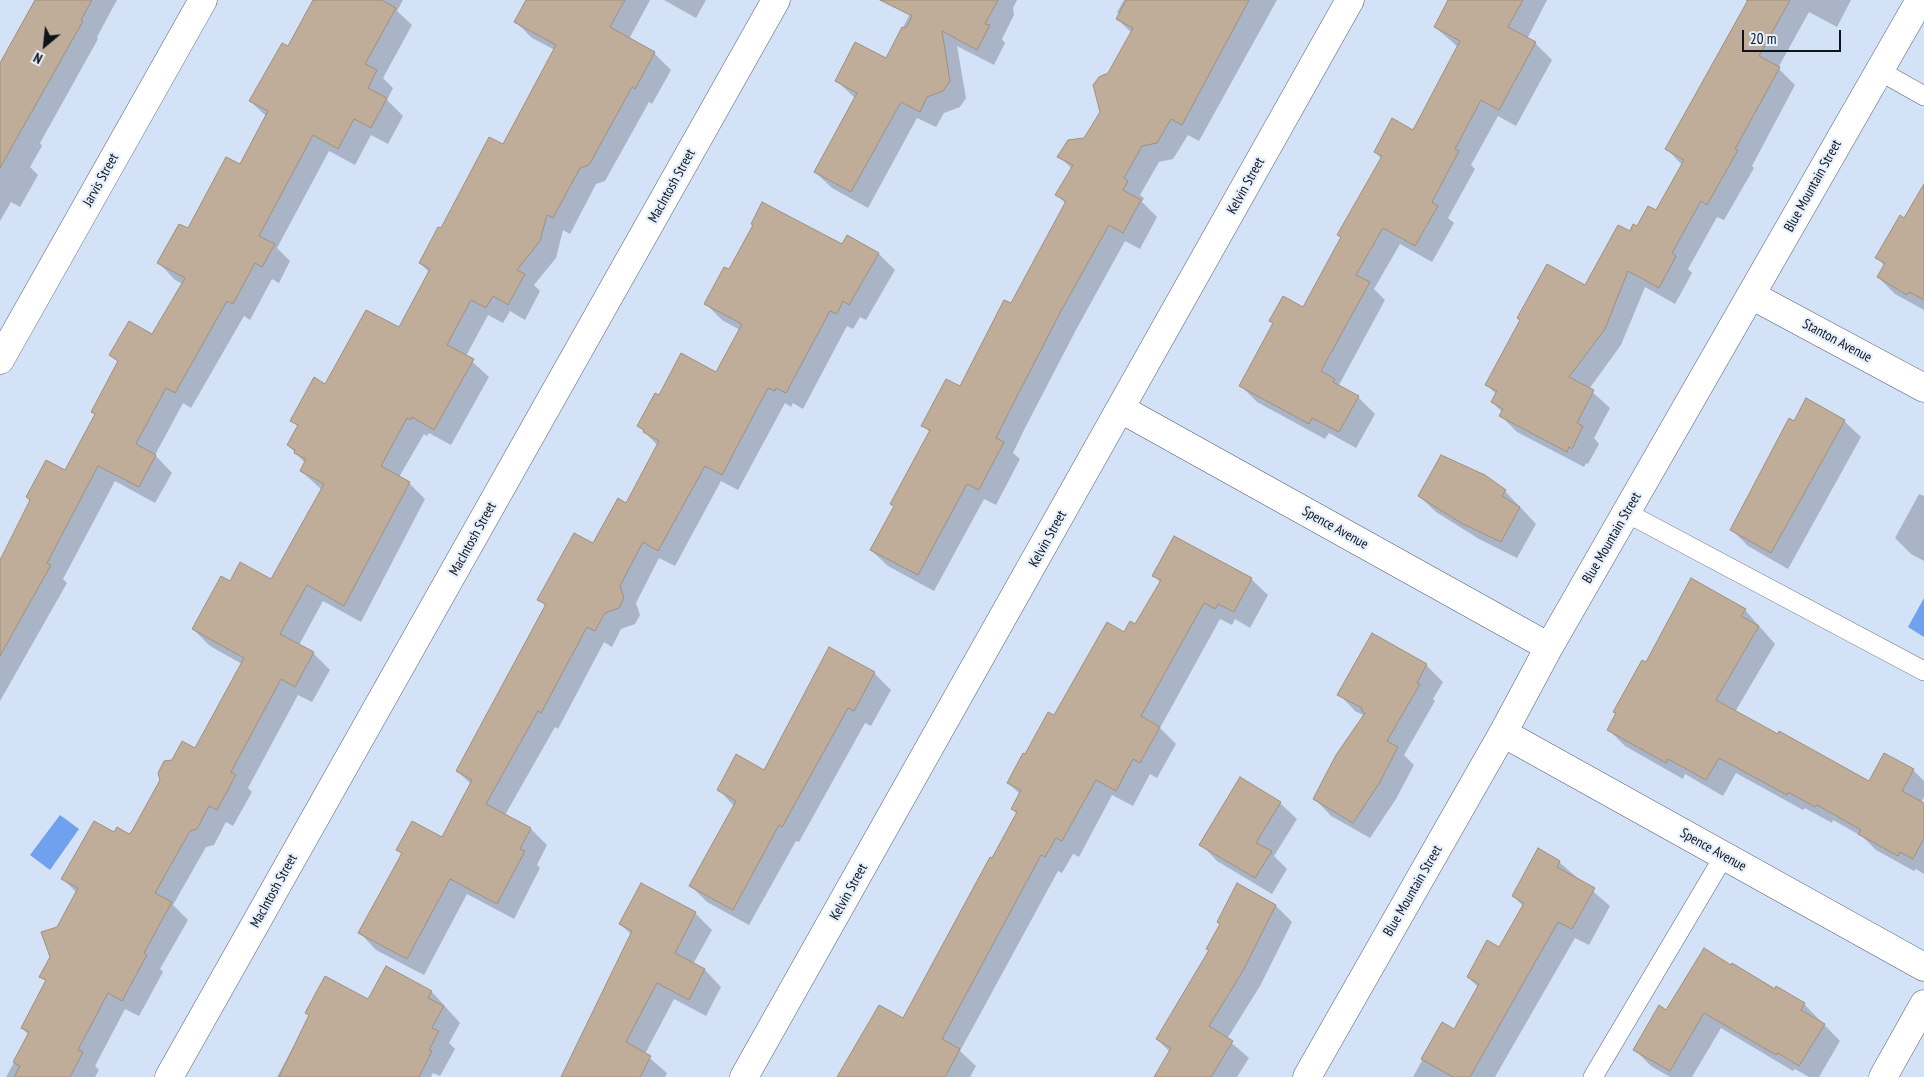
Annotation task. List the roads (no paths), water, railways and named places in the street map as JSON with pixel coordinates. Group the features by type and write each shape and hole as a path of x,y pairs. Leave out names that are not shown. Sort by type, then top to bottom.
{"street":[{"name":"Jarvis Street","path":"0,360 203,0"},
{"name":"MacIntosh Street","path":"169,1077 776,0"},
{"name":"Kelvin Street","path":"744,1077 1350,0"},
{"name":"Blue Mountain Street","path":"1307,1077 1503,733 1548,647 1627,513 1878,70 1920,0"},
{"name":"Stanton Avenue","path":"1751,295 1924,388"},
{"name":"Spence Avenue","path":"1121,409 1548,647"},
{"name":"Spence Avenue","path":"1503,733 1924,967"},
{"path":"1883,1077 1924,1004"}],"lane":[{"path":"1878,70 1924,96"},
{"path":"1627,513 1924,671"},
{"path":"1593,1077 1724,856"}],"water":[{"path":"1924,598 1924,637 1908,627"},
{"path":"60,815 79,829 50,870 30,855"}]}
